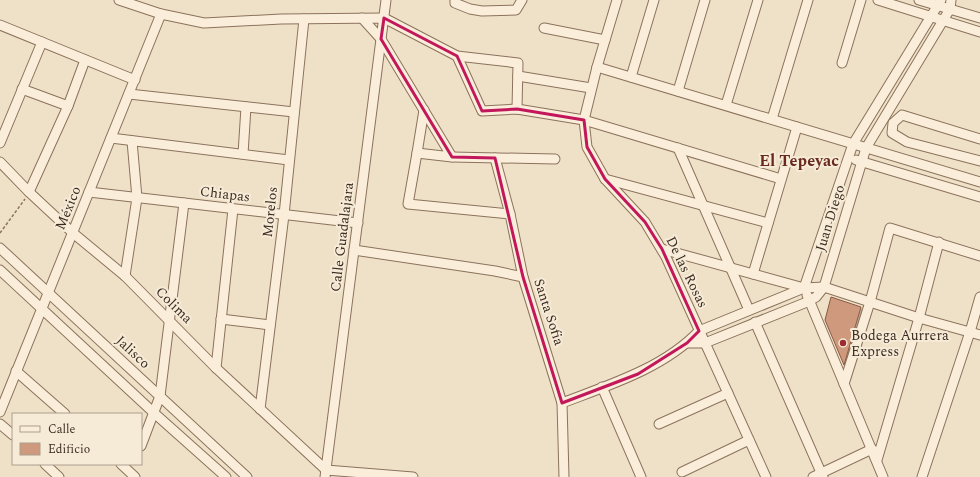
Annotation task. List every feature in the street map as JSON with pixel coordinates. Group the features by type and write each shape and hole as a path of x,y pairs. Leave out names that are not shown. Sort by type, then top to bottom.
{"street":[{"path":"119,0 161,14 204,23 304,19 384,18 457,56 518,63 517,110"},
{"name":"Calle Guadalajara","path":"325,474 386,0"},
{"path":"455,0 455,3 482,12 516,10 522,0"},
{"name":"De las Rosas","path":"617,0 591,88 584,120 587,147 605,179 645,222 666,257 766,477"},
{"path":"631,77 654,0"},
{"path":"678,91 705,0"},
{"path":"726,105 758,0"},
{"path":"772,119 808,0"},
{"path":"842,63 861,0"},
{"path":"878,0 980,32"},
{"path":"919,0 951,5 980,18"},
{"name":"Juan Diego","path":"804,288 853,144 938,3"},
{"name":"Juan Diego","path":"824,287 866,148 943,21 951,5"},
{"name":"México","path":"0,412 161,14"},
{"path":"362,18 381,39 452,157"},
{"name":"Morelos","path":"260,409 284,215 304,19"},
{"path":"0,24 135,80"},
{"path":"544,28 605,40"},
{"path":"0,143 42,42"},
{"path":"457,56 482,111 517,110 584,120 781,179"},
{"path":"29,192 68,106 86,60"},
{"path":"597,67 980,182"},
{"path":"518,76 591,88"},
{"path":"22,89 68,106"},
{"path":"129,94 294,112"},
{"path":"243,154 246,107"},
{"path":"424,110 408,204 510,214"},
{"path":"980,139 902,115 893,123 892,133 907,142 980,161"},
{"path":"753,274 797,127"},
{"path":"111,138 289,160"},
{"path":"125,276 137,198 132,141"},
{"path":"678,148 749,310"},
{"path":"417,153 452,157 555,159"},
{"path":"495,158 510,214 523,277"},
{"path":"849,158 980,197"},
{"name":"Colima","path":"0,162 29,192 73,233 125,276 216,368 260,409 325,474"},
{"path":"605,179 768,223"},
{"name":"Chiapas","path":"89,192 358,223"},
{"path":"142,443 160,396 184,203"},
{"path":"216,368 232,209"},
{"path":"844,384 870,302 890,228 980,256"},
{"path":"877,460 919,318 939,242"},
{"name":"Jalisco","path":"0,248 246,477"},
{"name":"Santa Sofia","path":"354,250 495,271 523,277 562,403 564,477"},
{"path":"662,250 804,288 824,287 919,318 980,335"},
{"path":"0,270 153,412 226,477"},
{"path":"687,344 705,343 809,300 816,297 824,287"},
{"path":"804,288 883,477"},
{"path":"562,403 638,374 687,344 699,331 804,288"},
{"path":"922,477 970,332 980,296"},
{"path":"221,319 270,325"},
{"path":"755,322 819,476 872,449"},
{"path":"16,371 63,413"},
{"path":"602,388 641,477"},
{"path":"659,424 728,393"},
{"path":"0,424 12,434"},
{"path":"682,472 749,440"},
{"path":"46,465 59,477"},
{"path":"122,465 132,476"},
{"path":"132,476 135,465"},
{"path":"325,474 413,477"}],"path":[{"path":"0,233 29,192"}],"highlighted area":[{"path":"384,18 457,56 482,111 517,109 584,120 587,147 605,179 645,222 662,249 699,331 687,343 638,374 562,403 523,277 495,158 452,157 381,39"}],"building":[{"name":"Bodega Aurrera Express","path":"831,297 861,307 844,365 825,320"}],"place":[{"name":"Bodega Aurrera Express","path":"843,343"}],"district":[{"name":"El Tepeyac","path":"799,161"}]}
